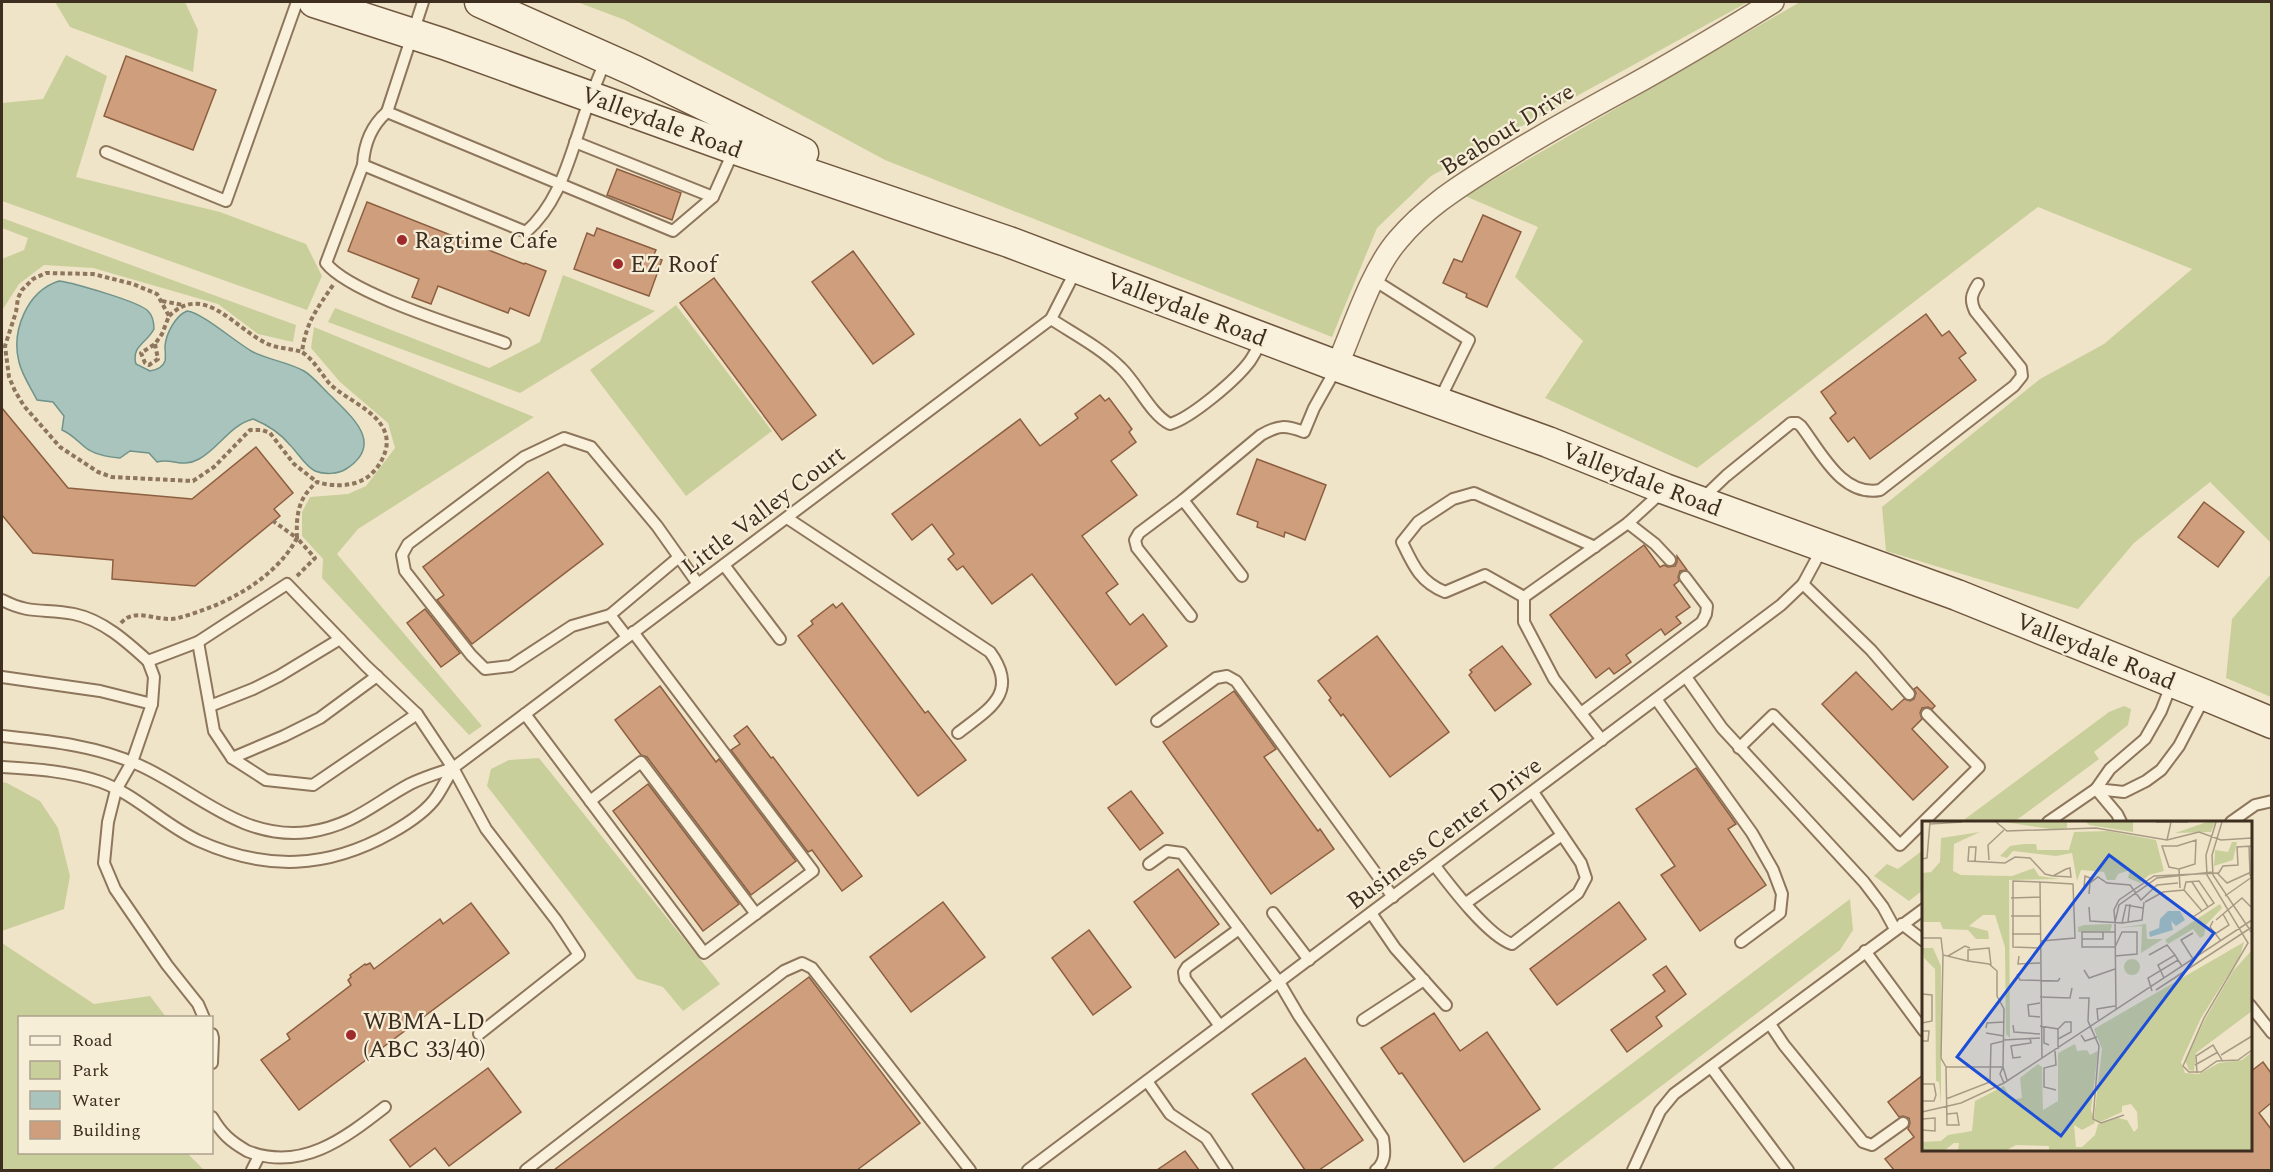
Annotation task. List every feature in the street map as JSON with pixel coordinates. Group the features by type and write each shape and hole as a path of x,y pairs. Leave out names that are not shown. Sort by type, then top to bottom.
{"main road":[{"name":"Valleydale Road","path":"314,2 411,33 591,96 809,156 936,205 1009,242 1665,489 1957,595 2271,723"},
{"name":"Valleydale Road","path":"480,2 709,106 740,137"}],"street":[{"name":"Beabout Drive","path":"1337,366 1386,256 1423,213 1523,146 1681,58 1773,2"}],"lane":[{"path":"106,152 226,201 297,2"},
{"path":"423,2 387,112 376,121 364,148 363,165 326,263 333,273 376,296 505,343"},
{"path":"363,165 526,232 541,218 560,185 606,58"},
{"path":"387,112 673,231 713,196 740,137"},
{"path":"575,142 713,196"},
{"name":"Little Valley Court","path":"453,768 1051,319 1077,267"},
{"path":"1374,280 1469,340 1439,402"},
{"path":"1700,501 1726,476 1791,423 1801,426 1843,482 1868,492 1880,490 2014,386 2022,376 2021,368 1975,311 1971,301 1978,284"},
{"path":"1051,319 1120,367 1161,420 1170,424 1180,422 1230,383 1249,362 1263,338"},
{"path":"1191,616 1137,548 1135,540 1139,533 1183,500 1261,435 1272,429 1286,426 1304,432 1337,366"},
{"path":"679,557 610,615 572,626 511,666 485,669 471,655 405,571 402,555 408,544 524,457 564,438 591,447 657,525 698,584"},
{"path":"1524,597 1628,523 1665,489"},
{"path":"1524,597 1485,576 1445,592 1431,587 1414,568 1402,542 1418,522 1453,499 1474,493 1595,547"},
{"path":"1183,500 1242,576"},
{"path":"787,518 990,652 999,664 1003,676 1002,694 992,708 958,734"},
{"path":"1628,523 1655,544 1670,560"},
{"name":"Business Center Drive","path":"1028,1170 1043,1166 1073,1137 1781,605 1803,584 1823,547"},
{"path":"724,565 780,639"},
{"path":"1581,713 1702,622 1707,606 1685,577"},
{"path":"147,661 198,642 287,584 417,714 453,768 486,829 556,920 579,955 479,1034"},
{"path":"1803,584 1871,650 1909,694"},
{"path":"1524,597 1524,622 1554,678 1602,740"},
{"path":"2,600 31,611 74,614 100,624 127,641 147,661 154,677 152,704 132,762 116,790 108,822 104,863 120,897 198,1005 204,1016"},
{"path":"525,714 704,953 813,871 630,634 610,615"},
{"path":"210,706 254,690 340,639"},
{"path":"198,642 214,731 232,758 266,780 313,785 417,714"},
{"path":"232,758 320,718 377,676"},
{"path":"1157,721 1216,678 1227,676 1236,681 1393,897"},
{"path":"1686,677 1704,705 1739,748 1864,882 1898,927 1922,940"},
{"path":"2,678 80,688 152,704"},
{"path":"2049,821 2096,789 2110,769 2145,739 2161,711 2172,682"},
{"path":"2096,789 2124,792 2161,770 2179,746 2205,695"},
{"path":"1656,699 1752,833 1773,870 1782,894 1780,913 1741,942"},
{"path":"1924,821 1979,767 1927,714"},
{"path":"1739,748 1773,715 1900,845 1922,823"},
{"path":"2,736 79,746 132,762 239,822 269,831 283,832 307,832 333,827 362,815 423,777 453,768"},
{"path":"590,801 641,762 756,914"},
{"path":"2,767 67,773 102,783 196,839 226,852 274,862 304,862 352,852 370,845 400,828 428,806 437,796 453,768"},
{"path":"2096,789 2120,821"},
{"path":"1435,866 1501,940 1512,944 1578,893 1586,878 1581,862 1533,792"},
{"path":"2232,821 2256,805 2271,801"},
{"path":"1466,903 1562,835"},
{"path":"1149,864 1167,851 1182,853 1279,982 1299,1016 1383,1138 1385,1153 1381,1166 1376,1170"},
{"path":"1633,1170 1666,1101 1922,910"},
{"path":"1273,913 1309,960"},
{"path":"1371,913 1395,948 1446,1005"},
{"path":"1220,1026 1185,979 1184,972 1187,967 1239,929"},
{"path":"1865,951 1922,1029"},
{"path":"526,1170 784,971 802,963 812,968 970,1170"},
{"path":"1363,1020 1424,980"},
{"path":"2252,1008 2271,1033"},
{"path":"1770,1024 1784,1045 1863,1142 1872,1145 1904,1123"},
{"path":"1711,1067 1788,1170"},
{"path":"1147,1081 1170,1114 1206,1137 1227,1170"},
{"path":"213,1119 221,1133 258,1158 280,1164 303,1160 324,1151 386,1107"},
{"path":"252,1170 258,1158"}],"path":[{"path":"155,344 158,359 149,365 141,358 141,353 155,344 169,316 183,305 191,303 219,311 267,344 302,352 309,357 330,383 376,419 383,428 387,442 384,456 376,470 365,479 352,484 329,486 317,482 294,464 270,433 250,430 204,476 194,481 112,477 88,466 74,454 60,447 15,391 6,361 5,346 18,298 22,290 33,279 46,273 93,274 158,294 169,316"},
{"path":"302,352 305,331 313,314 339,276"},
{"path":"161,301 183,305"},
{"path":"114,633 126,617 134,615 176,619 235,597 267,575 290,552 297,538 296,519 299,503 317,482"},
{"path":"273,521 297,538 315,558 287,584"}],"green space":[{"path":"55,2 185,2 198,30 193,72 70,27"},
{"path":"577,2 1748,2 1431,176 1377,228 1332,337 885,160 625,20"},
{"path":"1800,2 2271,2 2271,543 2210,482 2134,543 2078,609 1886,551 1882,507 2040,379 2104,344 2192,269 2038,207 1697,468 1545,398 1583,341 1515,277 1538,227 1465,196"},
{"path":"66,55 107,76 76,177 220,212 306,244 322,276 307,310 2,201 2,103 43,99"},
{"path":"2,218 296,325 293,342 258,334 218,304 93,268 44,265 19,284 2,309 2,259 24,250 28,238 2,228"},
{"path":"563,275 655,311 520,393 328,322 335,308 489,368 540,342"},
{"path":"676,305 772,431 686,496 590,370"},
{"path":"314,327 534,417 358,529 337,554 482,726 469,735 322,578 323,559 302,536 302,512 310,497 348,494 366,486 395,448 388,423 340,382 311,348"},
{"path":"2271,574 2271,697 2226,678 2232,619"},
{"path":"2124,706 2131,709 2128,725 2094,752 2099,759 2015,821 1962,821 2109,712"},
{"path":"539,758 720,984 683,1011 663,987 637,979 487,786 491,769 509,760"},
{"path":"2,782 40,801 58,828 70,876 64,909 2,931"},
{"path":"1922,851 1922,891 1909,901 1874,876 1887,864 1898,869"},
{"path":"1850,899 1853,930 1840,950 1551,1170 1491,1170"},
{"path":"2,943 94,1004 150,996 165,1016 18,1016 18,1154 188,1154 204,1170 2,1170"}],"water":[{"path":"59,281 120,298 148,311 153,319 154,329 138,349 135,358 136,364 150,371 159,368 164,363 169,331 175,321 187,311 202,317 253,352 304,371 355,422 364,440 363,450 357,460 343,471 331,473 315,471 278,433 253,419 231,431 206,454 193,462 157,462 149,453 130,451 120,458 90,450 62,430 64,416 53,402 37,400 24,377 19,362 17,338 24,314 38,294"}],"building":[{"path":"126,56 216,90 193,150 104,116"},
{"path":"617,169 681,193 672,220 607,195"},
{"path":"367,202 546,271 529,316 510,308 508,313 438,286 431,304 412,297 419,279 348,251"},
{"path":"1483,215 1521,232 1487,307 1466,297 1467,294 1443,283 1454,259 1462,262"},
{"name":"EZ Roof","path":"597,228 656,250 653,257 662,260 649,296 574,269 587,233 594,236"},
{"path":"853,251 914,334 873,364 812,282"},
{"path":"714,278 816,415 782,440 680,303"},
{"path":"1926,314 1942,336 1949,331 1966,353 1959,358 1976,380 1870,459 1854,437 1848,442 1830,418 1836,413 1821,392"},
{"path":"1100,395 1105,401 1109,398 1132,429 1129,432 1136,442 1111,461 1137,495 1082,536 1118,584 1106,593 1130,625 1143,614 1167,646 1116,685 1032,574 992,604 963,566 957,570 948,559 954,554 932,524 912,540 892,514 1020,419 1040,446 1078,418 1075,414"},
{"path":"2,408 68,488 192,499 256,447 293,493 274,509 280,516 195,586 112,579 113,560 33,553 2,515"},
{"path":"1257,459 1326,485 1305,540 1285,532 1284,537 1257,527 1258,522 1237,514"},
{"path":"548,472 603,544 472,644 437,600 444,595 423,567"},
{"path":"2204,502 2244,532 2218,567 2178,537"},
{"path":"1644,545 1660,567 1675,566 1677,556 1687,570 1680,571 1679,581 1674,585 1690,607 1676,617 1681,623 1665,635 1661,629 1626,655 1631,662 1614,674 1609,668 1596,678 1550,615"},
{"path":"842,603 925,713 928,711 966,760 918,796 798,636 813,624 811,621 833,604 836,608"},
{"path":"425,609 460,653 441,667 407,623"},
{"path":"1377,636 1449,732 1390,777 1343,714 1341,716 1329,700 1331,698 1318,681"},
{"path":"1502,646 1531,684 1495,711 1469,675 1472,672 1470,670"},
{"path":"1856,672 1892,710 1904,699 1910,701 1914,699 1916,693 1914,689 1917,687 1935,706 1932,709 1922,708 1920,713 1922,719 1912,729 1948,767 1913,800 1822,704"},
{"path":"660,686 716,762 719,759 796,861 751,895 647,757 641,755 615,720"},
{"path":"1234,691 1276,749 1264,757 1318,831 1320,829 1334,849 1271,894 1163,742"},
{"path":"747,726 862,876 842,891 812,850 808,852 731,750 740,744 734,736"},
{"path":"1696,768 1736,824 1728,829 1766,885 1700,931 1661,875 1675,866 1636,809"},
{"path":"648,784 739,904 703,931 613,811"},
{"path":"1131,791 1163,833 1140,850 1108,808"},
{"path":"1178,869 1219,924 1175,958 1134,902"},
{"path":"943,902 985,957 911,1012 870,957"},
{"path":"1619,902 1646,939 1557,1005 1530,969"},
{"name":"WBMA-LD (ABC 33/40)","path":"471,903 509,953 299,1110 261,1060 290,1039 287,1034 351,985 348,980 350,975 365,964 370,963 374,969 440,919 443,924"},
{"path":"1089,930 1131,987 1093,1015 1052,958"},
{"path":"1666,966 1686,994 1656,1017 1662,1026 1627,1052 1611,1030 1665,991 1653,975"},
{"path":"809,977 920,1123 857,1170 554,1170"},
{"path":"1434,1013 1460,1051 1487,1032 1540,1109 1464,1162 1402,1073 1399,1074 1381,1048"},
{"path":"1305,1058 1363,1140 1319,1170 1305,1170 1252,1094"},
{"path":"2263,1062 2271,1073 2271,1103 2259,1113 2271,1129 2271,1170 1894,1170 1885,1159 1914,1137 1908,1129 1909,1118 1899,1117 1888,1102 1922,1076 1922,1151 2252,1151 2252,1070"},
{"path":"488,1068 521,1112 449,1166 435,1148 410,1167 390,1140"},
{"path":"1185,1151 1199,1170 1157,1170"}],"place":[{"name":"Ragtime Cafe","path":"402,240"},
{"name":"EZ Roof","path":"618,264"},
{"name":"WBMA-LD (ABC 33/40)","path":"351,1035"}]}
